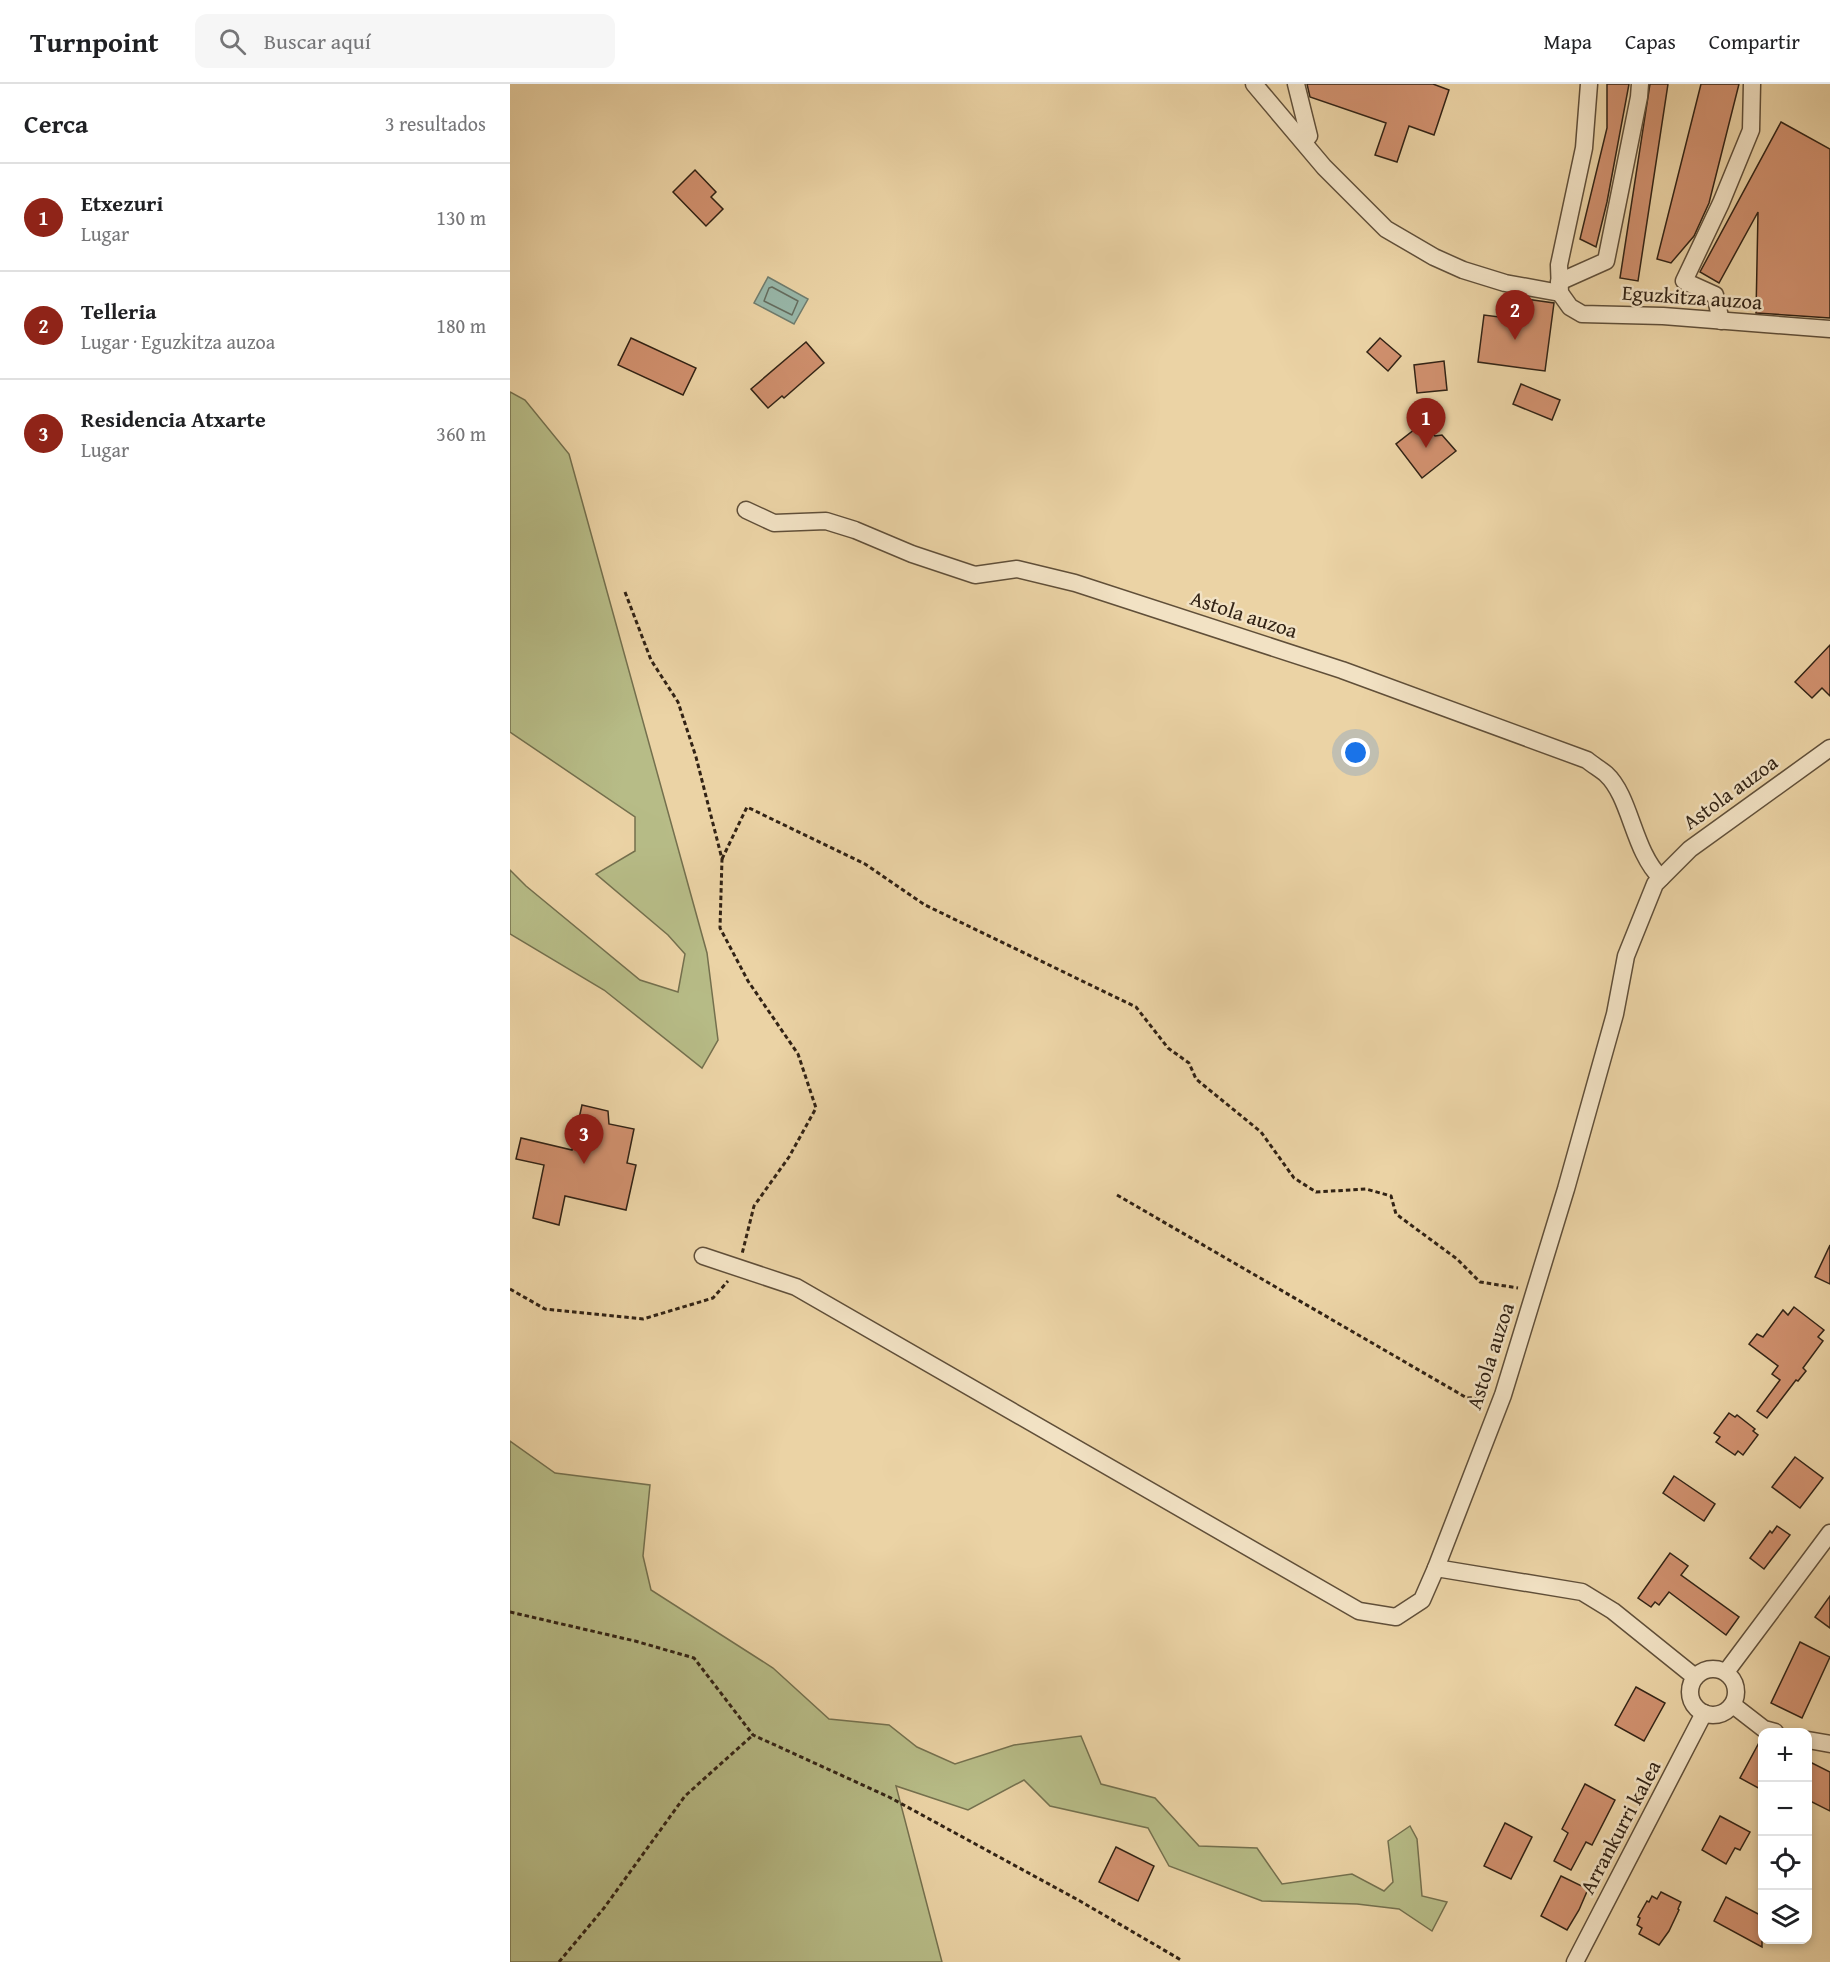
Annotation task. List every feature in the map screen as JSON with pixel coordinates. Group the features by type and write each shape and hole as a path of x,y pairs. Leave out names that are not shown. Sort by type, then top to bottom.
{"street":[{"path":"1254,84 1324,167 1386,229 1434,257 1463,270 1505,283 1560,287 1606,261 1640,84"},
{"path":"1296,84 1309,136 1304,142"},
{"path":"1560,287 1559,265 1584,148 1589,84"},
{"path":"1721,321 1715,295 1684,281 1721,203 1751,130 1752,84"},
{"name":"Eguzkitza auzoa","path":"1560,287 1570,307 1582,314 1663,315 1830,329"},
{"name":"Astola auzoa","path":"746,510 774,523 826,521 975,575 1017,569 1075,583 1342,670 1587,760 1608,775 1622,799 1645,854 1654,871 1661,878"},
{"name":"Astola auzoa","path":"703,1256 796,1287 1359,1611 1396,1617 1422,1600 1503,1395 1566,1189 1615,1014 1626,956 1655,884 1690,849 1830,748"},
{"path":"1726,1672 1830,1533"},
{"path":"1436,1568 1582,1592 1613,1611 1695,1677"},
{"path":"1707,1669 1726,1672 1735,1684 1736,1698 1733,1705 1720,1714 1704,1713 1698,1710 1690,1697 1695,1677 1707,1669"},
{"path":"1733,1705 1763,1728"},
{"name":"Arrankurri kalea","path":"1575,1962 1704,1713"},
{"path":"1812,1741 1830,1744"}],"path":[{"path":"510,1289 545,1310 643,1320 713,1298 739,1268 754,1206 789,1157 816,1108 798,1054 748,981 720,928 722,859 696,757 678,702 651,660 625,592"},
{"path":"722,859 747,807 865,864 925,905 1136,1007 1168,1048 1189,1063 1196,1079 1261,1132 1294,1178 1316,1192 1366,1189 1391,1196 1396,1214 1457,1259 1480,1281 1517,1288 1537,1285"},
{"path":"1118,1195 1467,1398 1503,1395"},
{"path":"510,1612 635,1641 694,1658 753,1735 889,1797 1080,1901 1181,1960"},
{"path":"559,1962 604,1908 685,1796 753,1735"}],"green space":[{"path":"510,392 525,400 569,454 707,953 718,1040 702,1068 604,990 510,934 510,870 526,886 640,980 678,992 685,954 668,935 596,874 635,851 635,817 510,732"},
{"path":"510,1441 555,1473 650,1485 643,1556 651,1590 773,1668 829,1719 889,1725 917,1747 955,1764 1014,1745 1081,1736 1101,1784 1155,1798 1199,1846 1257,1848 1282,1884 1352,1874 1384,1891 1393,1882 1388,1841 1410,1826 1417,1839 1422,1896 1447,1902 1432,1931 1399,1909 1357,1904 1262,1901 1169,1866 1148,1828 1050,1806 1024,1780 968,1810 896,1786 942,1962 510,1962"}],"water":[{"path":"768,277 808,299 794,324 754,303"}],"building":[{"path":"1307,84 1433,84 1449,90 1434,135 1409,126 1397,162 1375,155 1386,123 1310,97"},
{"path":"1607,84 1629,84 1607,202 1596,247 1580,239 1607,128"},
{"path":"1650,84 1668,84 1638,281 1620,278"},
{"path":"1701,84 1739,84 1709,203 1694,236 1671,263 1657,259"},
{"path":"1781,122 1830,149 1830,318 1756,313 1758,212 1719,283 1700,272"},
{"path":"695,170 716,192 711,197 723,209 706,226 673,192"},
{"path":"1518,298 1554,303 1545,371 1478,362 1484,315 1515,319"},
{"path":"631,338 696,368 683,395 618,365"},
{"path":"1380,338 1401,356 1388,371 1367,352"},
{"path":"806,342 824,363 784,398 782,396 768,408 751,389"},
{"path":"1444,361 1447,390 1417,393 1414,365"},
{"path":"1521,384 1560,400 1552,420 1513,404"},
{"path":"1424,422 1435,436 1442,435 1456,451 1422,478 1396,444"},
{"path":"1830,645 1830,696 1822,688 1812,698 1795,682"},
{"path":"582,1105 608,1111 609,1124 634,1129 627,1163 636,1165 626,1210 565,1196 559,1225 533,1218 544,1165 516,1159 521,1138 572,1150"},
{"path":"1830,1245 1830,1284 1815,1277"},
{"path":"1794,1307 1824,1330 1818,1337 1823,1341 1803,1368 1806,1371 1798,1381 1796,1380 1767,1418 1757,1411 1780,1380 1772,1374 1778,1366 1749,1344 1757,1334 1763,1337 1783,1310 1788,1315"},
{"path":"1729,1413 1735,1417 1737,1415 1755,1429 1753,1431 1758,1435 1743,1455 1738,1451 1735,1455 1716,1442 1720,1437 1714,1433"},
{"path":"1795,1457 1823,1478 1800,1508 1772,1487"},
{"path":"1674,1476 1715,1504 1704,1521 1663,1493"},
{"path":"1777,1526 1790,1535 1764,1569 1750,1558 1770,1531 1772,1533"},
{"path":"1670,1553 1688,1566 1681,1575 1739,1617 1726,1635 1669,1592 1659,1605 1655,1602 1651,1607 1638,1598"},
{"path":"1830,1596 1830,1628 1815,1617"},
{"path":"1800,1642 1830,1657 1802,1718 1771,1703"},
{"path":"1636,1687 1665,1703 1644,1741 1615,1725"},
{"path":"1758,1745 1758,1788 1740,1778"},
{"path":"1812,1763 1830,1772 1830,1811 1812,1802"},
{"path":"1585,1784 1615,1800 1592,1845 1586,1842 1571,1870 1554,1861 1568,1833 1562,1829"},
{"path":"1720,1816 1750,1832 1740,1850 1735,1848 1726,1864 1702,1850"},
{"path":"1505,1823 1532,1837 1511,1879 1484,1866"},
{"path":"1116,1847 1154,1866 1138,1901 1099,1882"},
{"path":"1561,1876 1588,1889 1567,1930 1541,1916"},
{"path":"1661,1892 1681,1902 1669,1931 1659,1945 1639,1934 1642,1928 1637,1925 1640,1918 1638,1917 1647,1901 1649,1902 1652,1896 1657,1899"},
{"path":"1726,1897 1758,1914 1758,1944 1762,1944 1762,1947 1714,1921"}],"place":[{"name":"Telleria","path":"1515,340"},
{"name":"Etxezuri","path":"1426,448"},
{"name":"Residencia Atxarte","path":"584,1164"}]}
